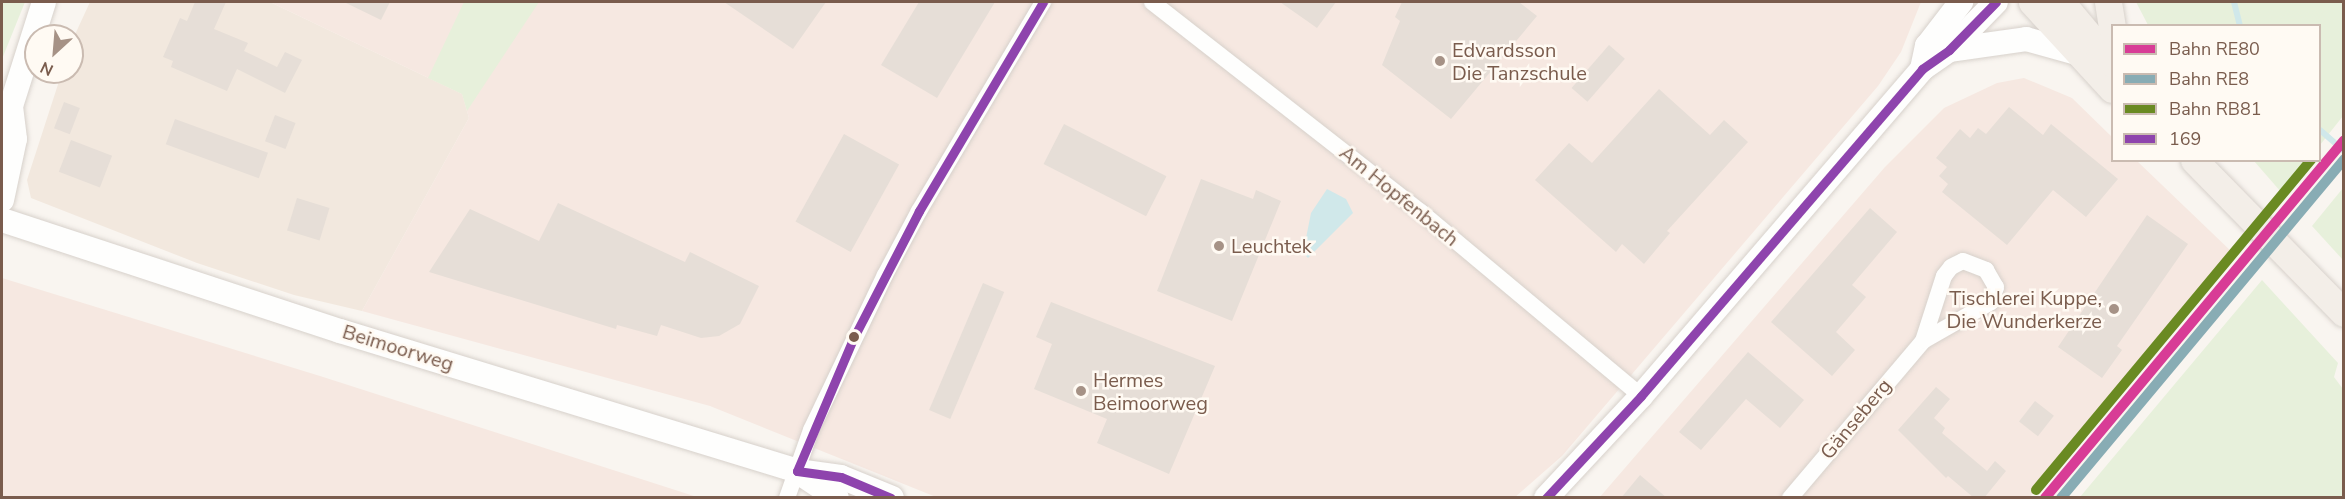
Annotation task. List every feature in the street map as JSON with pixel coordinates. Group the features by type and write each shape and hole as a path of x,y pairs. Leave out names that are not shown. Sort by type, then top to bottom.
{"main road":[{"path":"2,200 15,139 6,112 44,2"},
{"path":"1942,42 1947,2"},
{"path":"1546,498 1641,396 1922,69 1942,42 1961,2"},
{"path":"1942,42 1996,2"},
{"path":"2032,2 2111,87"},
{"path":"2061,2 2111,62"},
{"path":"2108,2 2111,24"},
{"path":"1942,42 2026,39 2080,54"},
{"path":"2196,162 2343,313"},
{"name":"Beimoorweg","path":"2,220 340,331 797,471 841,477 892,498"},
{"name":"Beimoorweg","path":"797,471 837,498"}],"street":[{"path":"787,498 854,337 919,211 1043,2"},
{"name":"Am Hopfenbach","path":"1152,2 1421,212 1641,396"},
{"name":"Gänseberg","path":"1790,498 1923,341 1991,302 1996,287 1986,270 1963,261 1951,267 1944,276 1923,341"}],"shaded area":[{"path":"90,2 270,2 462,94 469,118 362,311 294,295 197,263 31,198 27,180 58,84 84,84 84,24 80,24"},
{"path":"270,2 1921,2 1901,52 1878,86 1562,456 1514,498 936,497 710,406 362,311 469,118 462,94"},
{"path":"2024,78 2072,98 2111,136 2111,162 2138,162 2234,254 2030,497 1599,498 1885,167 1944,108 1997,83"},
{"path":"2,278 320,376 697,497 2,497"}],"green space":[{"path":"2,2 25,2 2,59"},
{"path":"464,2 539,2 467,111 462,94 428,78"},
{"path":"2136,2 2343,2 2343,116 2321,144 2321,24 2147,24"},
{"path":"2255,162 2306,162 2281,192"},
{"path":"2343,188 2343,260 2312,226"},
{"path":"2262,280 2338,363 2334,377 2343,389 2343,497 2080,497"}],"water":[{"path":"1327,189 1346,199 1353,213 1308,258 1303,253 1311,213"}],"building":[{"path":"195,2 226,2 214,29 248,43 244,51 277,67 285,52 302,60 285,93 237,69 227,91 171,67 173,61 163,57 180,18 187,21"},
{"path":"344,2 390,2 381,20"},
{"path":"724,2 826,2 793,49"},
{"path":"919,2 995,2 937,98 881,65"},
{"path":"1280,2 1336,2 1317,28"},
{"name":"Edvardsson Die Tanzschule","path":"1402,2 1519,2 1537,16 1451,119 1382,65 1400,21 1395,17"},
{"path":"1609,45 1625,59 1587,102 1572,88"},
{"path":"1659,89 1710,135 1724,120 1748,142 1667,231 1670,233 1644,264 1622,244 1616,252 1535,180 1569,143 1592,163"},
{"path":"64,102 80,108 70,134 54,128"},
{"path":"2009,107 2043,135 2051,124 2118,179 2086,217 2053,190 2007,245 1942,192 1948,184 1939,176 1947,167 1936,158 1960,129 1970,138 1978,128 1986,134"},
{"path":"275,115 296,123 286,149 265,141"},
{"path":"175,119 268,153 259,178 166,144"},
{"path":"1064,124 1166,176 1146,216 1044,164"},
{"path":"844,134 899,165 851,252 796,221"},
{"path":"71,140 112,156 100,188 59,172"},
{"name":"Leuchtek","path":"1201,179 1253,199 1256,190 1281,201 1232,321 1157,291"},
{"path":"297,198 330,208 320,240 287,231"},
{"path":"558,203 685,262 690,252 759,286 740,324 719,336 701,338 661,325 657,336 617,325 616,329 429,272 470,209 539,241"},
{"path":"1870,208 1897,232 1852,285 1866,297 1836,332 1855,350 1832,376 1771,322"},
{"name":"Tischlerei Kuppe, Die Wunderkerze","path":"2147,215 2188,244 2117,346 2122,350 2102,378 2058,347"},
{"path":"983,283 1004,292 950,419 929,410"},
{"path":"1051,302 1215,366 1169,474 1097,443 1107,419 1034,389 1052,344 1036,337"},
{"path":"1748,352 1804,400 1780,428 1746,399 1701,450 1679,432"},
{"path":"1936,387 1950,399 1934,418 1945,428 1942,433 1987,471 1995,461 2006,471 1984,498 1974,498 1948,476 1946,478 1898,430"},
{"path":"2035,401 2054,416 2038,436 2019,421"},
{"path":"1640,475 1667,498 1621,498"}],"waterway":[{"path":"2234,2 2240,24"},
{"path":"2321,131 2344,151"}],"rail line":[{"name":"RE80","path":"2045,498 2344,141"},
{"name":"RE8","path":"2061,498 2344,159"},
{"name":"RB81","path":"2036,490 2309,162"}],"transit line":[{"name":"169","path":"797,471 854,337 919,211 1043,2"},
{"name":"169","path":"1546,498 1641,396 1922,69 1949,50 1996,2"},
{"name":"169","path":"797,471 841,477 891,498"}],"place":[{"name":"Edvardsson Die Tanzschule","path":"1440,61"},
{"name":"Leuchtek","path":"1219,246"},
{"name":"Tischlerei Kuppe, Die Wunderkerze","path":"2114,309"},
{"name":"Hermes Beimoorweg","path":"1081,391"}]}
